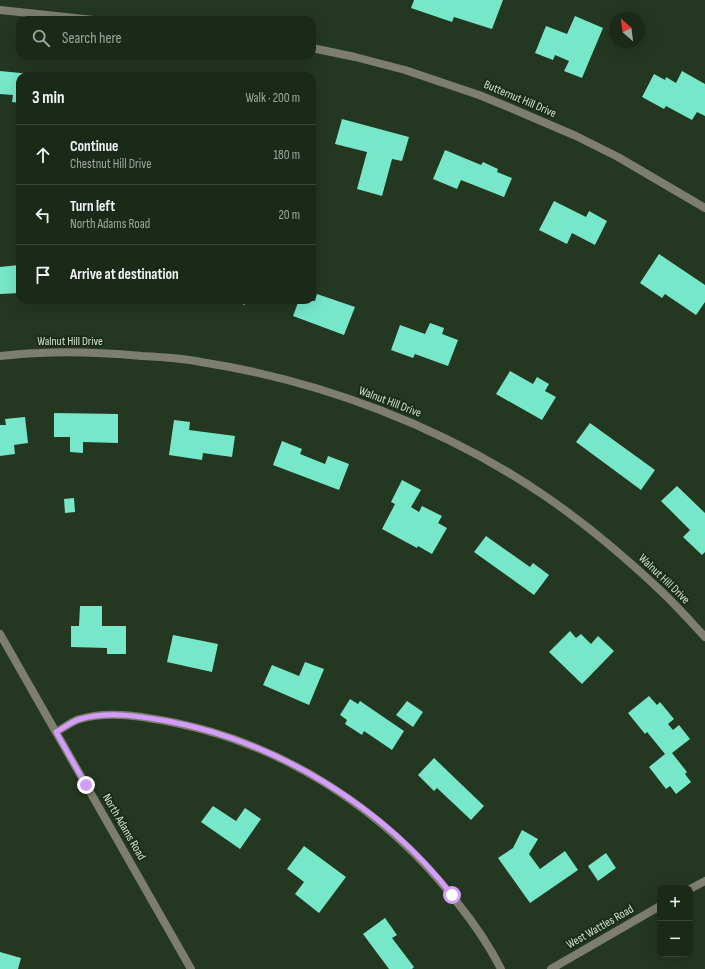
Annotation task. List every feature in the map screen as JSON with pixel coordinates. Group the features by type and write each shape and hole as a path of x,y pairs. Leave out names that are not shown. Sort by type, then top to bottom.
{"street":[{"path":"0,10 56,16"},
{"name":"Butternut Hill Drive","path":"316,49 405,70 486,98 576,136 618,157 705,208"},
{"name":"Walnut Hill Drive","path":"0,356 39,353 100,353 174,358 202,362 248,370 312,386 406,420 485,459 545,496 587,527 633,566 667,597 705,637"},
{"name":"North Adams Road","path":"0,634 191,969"},
{"path":"56,732 79,719 98,716 116,715 148,718 212,732 259,748 299,768 342,793 370,814 406,845 445,886 466,913 491,950 501,969"},
{"path":"693,887 705,881"},
{"name":"West Wattles Road","path":"551,969 657,908"}],"building":[{"path":"414,0 503,0 492,29 454,17 452,22 411,8"},
{"path":"575,16 603,28 582,78 564,71 569,61 555,55 553,60 535,53 546,26 567,34"},
{"path":"0,71 16,73 16,102 12,102 13,95 0,94"},
{"path":"682,71 705,84 705,116 697,112 692,120 666,106 664,109 642,97 654,74 665,80 666,77 676,83"},
{"path":"342,119 409,137 402,161 392,159 382,196 357,189 367,152 335,144"},
{"path":"445,150 481,165 483,162 498,169 497,172 512,178 504,197 461,180 457,189 433,179"},
{"path":"554,201 586,217 589,211 607,221 595,245 572,233 567,244 539,230"},
{"path":"659,254 705,285 705,302 696,315 665,294 662,298 640,283"},
{"path":"16,265 16,293 0,294 0,267"},
{"path":"317,294 355,307 344,335 293,316 298,304 316,304"},
{"path":"430,323 444,328 442,334 458,340 448,366 415,354 413,358 391,350 400,325 425,334"},
{"path":"510,371 533,384 537,377 549,384 545,391 556,397 542,420 496,394"},
{"path":"54,413 118,414 118,443 83,442 83,453 70,452 70,437 54,437"},
{"path":"25,417 28,443 14,445 15,454 0,456 0,425 6,425 5,419"},
{"path":"174,420 190,422 189,430 235,436 232,457 203,453 202,460 169,455"},
{"path":"590,423 655,470 641,490 576,442"},
{"path":"282,441 302,449 300,454 325,464 328,456 349,464 339,490 273,465"},
{"path":"402,480 421,490 411,507 419,512 422,506 442,516 438,523 447,528 432,554 418,546 417,548 382,529 395,504 391,502"},
{"path":"677,486 705,513 705,552 702,555 683,537 690,530 661,501"},
{"path":"74,498 75,512 65,513 64,499"},
{"path":"486,536 530,567 533,563 549,575 534,595 474,552"},
{"path":"80,606 102,606 102,626 126,626 126,654 107,654 107,648 71,647 71,626 79,626"},
{"path":"570,631 576,638 581,634 591,644 598,636 614,651 582,684 549,652"},
{"path":"173,635 218,644 212,672 167,662"},
{"path":"305,662 324,669 309,705 263,685 272,665 299,676"},
{"path":"649,696 657,705 660,702 674,719 668,724 673,730 679,725 690,739 672,753 687,772 685,774 691,782 676,794 670,786 666,789 649,767 665,754 647,732 645,734 628,713"},
{"path":"350,699 358,704 360,701 404,731 392,750 364,731 362,735 345,724 347,720 340,715"},
{"path":"407,701 423,712 413,727 396,715"},
{"path":"434,758 484,806 471,820 437,788 434,791 418,775"},
{"path":"213,806 236,821 245,808 261,819 240,849 201,822"},
{"path":"522,830 538,839 529,854 540,869 565,851 578,870 530,903 498,858 513,848"},
{"path":"304,846 346,877 319,913 295,894 304,882 287,869"},
{"path":"606,853 616,868 598,881 588,866"},
{"path":"385,918 397,935 392,938 414,967 412,969 389,969 363,934"},
{"path":"0,952 21,958 18,969 0,969"}],"route":[{"path":"86,785 56,732 79,719 98,716 132,716 194,727 212,732 259,748 299,768 342,793 383,824 406,845 432,871 452,895"}]}
